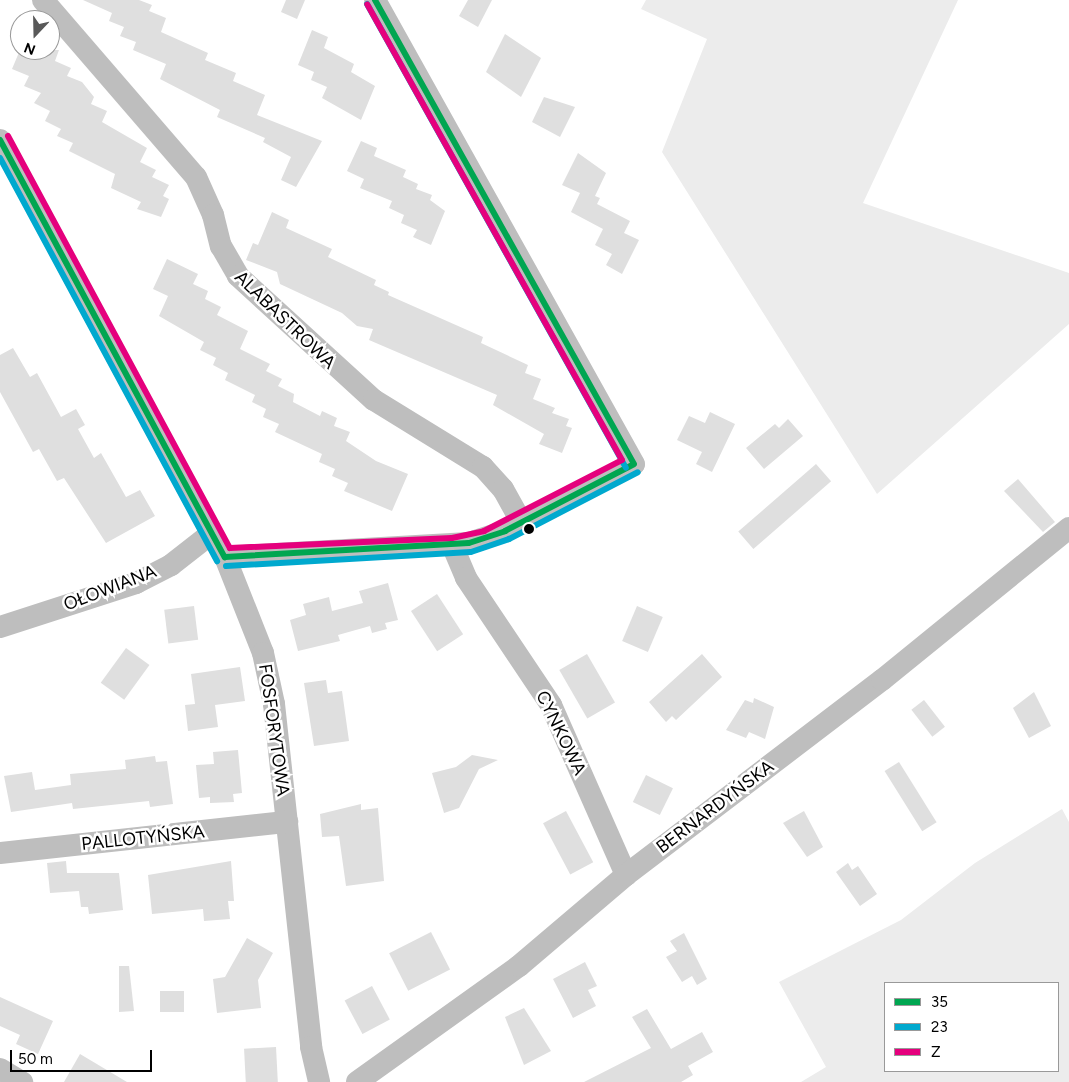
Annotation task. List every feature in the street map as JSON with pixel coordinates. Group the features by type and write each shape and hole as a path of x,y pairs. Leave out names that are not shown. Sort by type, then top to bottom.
{"street":[{"name":"ALABASTROWA","path":"44,0 196,176 214,215 221,246 238,276 374,400 483,467 504,489 522,523"},
{"path":"225,557 453,546 487,539 522,523 634,464 375,0"},
{"name":"FOSFORYTOWA","path":"0,140 225,557 247,606 270,678 311,1047 319,1082"},
{"name":"BERNARDYŃSKA","path":"357,1082 519,966 626,875 882,680 1069,528"},
{"name":"OŁOWIANA","path":"0,627 136,583 171,564 212,533"},
{"name":"CYNKOWA","path":"453,546 466,578 554,711 626,875"},
{"name":"PALLOTYŃSKA","path":"0,853 287,822"},
{"path":"0,1069 22,1082"}],"shaded area":[{"path":"646,0 958,0 863,203 1069,273 1069,324 877,494 662,152 707,39 641,9"},
{"path":"1062,809 1069,822 1069,1082 801,1082 826,1067 779,982 901,920 975,863"}],"building":[{"path":"83,0 139,0 152,5 149,11 166,18 161,32 208,53 205,60 236,73 233,81 265,95 257,115 322,141 296,187 281,180 291,157 263,142 265,138 217,117 220,110 160,79 166,64 133,50 136,42 120,36 124,27 109,21 112,13"},
{"path":"286,0 305,0 297,19 281,12"},
{"path":"468,0 492,0 478,27 459,16"},
{"path":"312,30 328,37 324,48 354,64 351,72 375,86 361,120 322,98 327,87 311,80 314,72 298,65"},
{"path":"505,34 541,58 521,97 486,72"},
{"path":"16,60 55,60 71,68 67,76 82,82 94,97 91,104 107,111 102,122 147,148 140,162 156,170 152,177 169,185 163,196 169,199 161,217 137,209 141,202 111,188 115,174 69,151 73,143 57,136 61,129 45,121 50,111 34,103 41,93 24,86 29,76 12,69"},
{"path":"544,97 575,107 560,137 532,122"},
{"path":"361,141 377,148 374,156 406,170 403,177 418,184 416,189 432,195 430,200 445,211 431,245 413,237 417,230 401,223 404,215 389,208 392,201 360,188 364,179 347,171"},
{"path":"578,153 606,173 595,196 600,198 597,204 630,221 624,233 639,240 622,274 606,265 612,254 595,245 603,229 571,212 580,193 562,185"},
{"path":"272,212 289,220 286,228 332,249 328,257 376,280 374,285 389,292 388,295 483,337 481,343 528,365 525,373 541,379 533,399 555,408 552,413 569,419 566,426 572,428 562,453 539,444 544,434 493,405 497,395 369,340 373,329 357,326 342,313 280,284 277,272 246,260 253,243 258,245"},
{"path":"167,259 198,274 193,284 208,291 205,299 221,307 217,315 248,331 240,349 270,364 266,371 282,379 278,386 294,394 293,402 320,416 322,411 337,418 334,426 350,432 346,441 376,461 408,474 392,511 344,491 348,483 332,476 335,469 319,462 322,454 275,432 279,424 263,417 266,409 252,402 255,395 225,380 228,373 213,365 216,358 200,350 204,342 159,316 168,296 153,289"},
{"path":"13,348 30,377 37,373 61,417 76,409 85,425 78,429 94,458 101,453 126,497 140,490 155,516 106,543 64,478 57,481 39,449 33,452 0,392 0,355"},
{"path":"710,412 735,424 712,472 696,464 702,452 677,440 689,416 705,423"},
{"path":"788,419 803,436 764,469 746,448 775,424 779,428"},
{"path":"816,464 831,481 753,549 738,532"},
{"path":"1018,479 1055,522 1043,532 1004,491"},
{"path":"388,583 398,620 385,623 387,629 372,633 370,626 338,635 340,641 298,651 290,620 306,615 303,604 329,597 332,611 363,603 359,591"},
{"path":"437,594 463,634 437,651 411,611"},
{"path":"194,606 198,640 168,643 164,610"},
{"path":"637,606 663,617 648,652 622,641"},
{"path":"126,648 149,665 124,700 101,683"},
{"path":"587,654 615,702 587,718 559,670"},
{"path":"702,654 722,677 676,720 672,716 666,722 649,702"},
{"path":"240,667 245,701 215,705 218,727 188,731 185,705 195,704 191,674"},
{"path":"326,680 328,693 342,691 349,741 314,746 304,683"},
{"path":"1034,692 1051,726 1029,738 1013,708"},
{"path":"754,698 774,707 765,739 749,732 746,738 726,730 745,700 753,703"},
{"path":"924,700 945,727 932,737 911,710"},
{"path":"238,750 242,793 233,794 234,802 210,803 210,797 199,798 196,765 214,764 213,752"},
{"path":"472,755 498,760 479,769 459,808 444,813 432,773 456,767"},
{"path":"155,756 156,762 167,761 173,804 150,807 149,801 73,809 72,803 11,812 4,776 32,772 35,790 71,785 70,774 126,769 125,760"},
{"path":"899,762 937,822 922,831 885,771"},
{"path":"646,775 673,788 660,815 633,802"},
{"path":"361,804 361,810 378,808 384,881 346,886 339,836 322,837 320,814"},
{"path":"566,811 593,862 570,874 543,823"},
{"path":"804,811 823,847 807,857 783,823"},
{"path":"66,861 67,873 119,873 123,910 89,914 88,907 81,907 79,891 50,893 47,863"},
{"path":"231,861 234,901 228,901 230,919 204,921 203,909 152,914 148,875"},
{"path":"848,863 852,870 858,866 877,894 860,906 836,872"},
{"path":"431,932 450,969 408,991 389,953"},
{"path":"684,933 707,979 697,985 692,976 682,982 666,957 677,951 670,941"},
{"path":"247,938 273,953 258,980 261,1008 217,1013 213,979 225,977"},
{"path":"585,962 597,986 588,990 596,1006 573,1018 553,979"},
{"path":"119,966 129,966 134,1011 119,1012"},
{"path":"372,986 390,1020 362,1034 345,1001"},
{"path":"160,991 184,991 184,1012 160,1012"},
{"path":"0,997 53,1021 38,1054 16,1044 20,1035 0,1026"},
{"path":"524,1008 551,1051 524,1065 505,1017"},
{"path":"647,1009 671,1049 702,1032 713,1052 688,1066 693,1075 681,1082 584,1082 651,1048 632,1017"},
{"path":"276,1047 278,1082 246,1082 244,1049"},
{"path":"80,1054 127,1082 64,1082"}],"transit line":[{"name":"35","path":"375,0 634,464"},
{"name":"23","path":"367,4 626,468"},
{"name":"Z","path":"8,136 230,548 452,538 484,531 622,460 367,4"},
{"name":"35","path":"0,140 225,557"},
{"name":"23","path":"0,158 217,561"},
{"name":"35","path":"225,557 469,543 505,531 634,464"},
{"name":"23","path":"226,566 471,552 509,539 638,472"}]}
